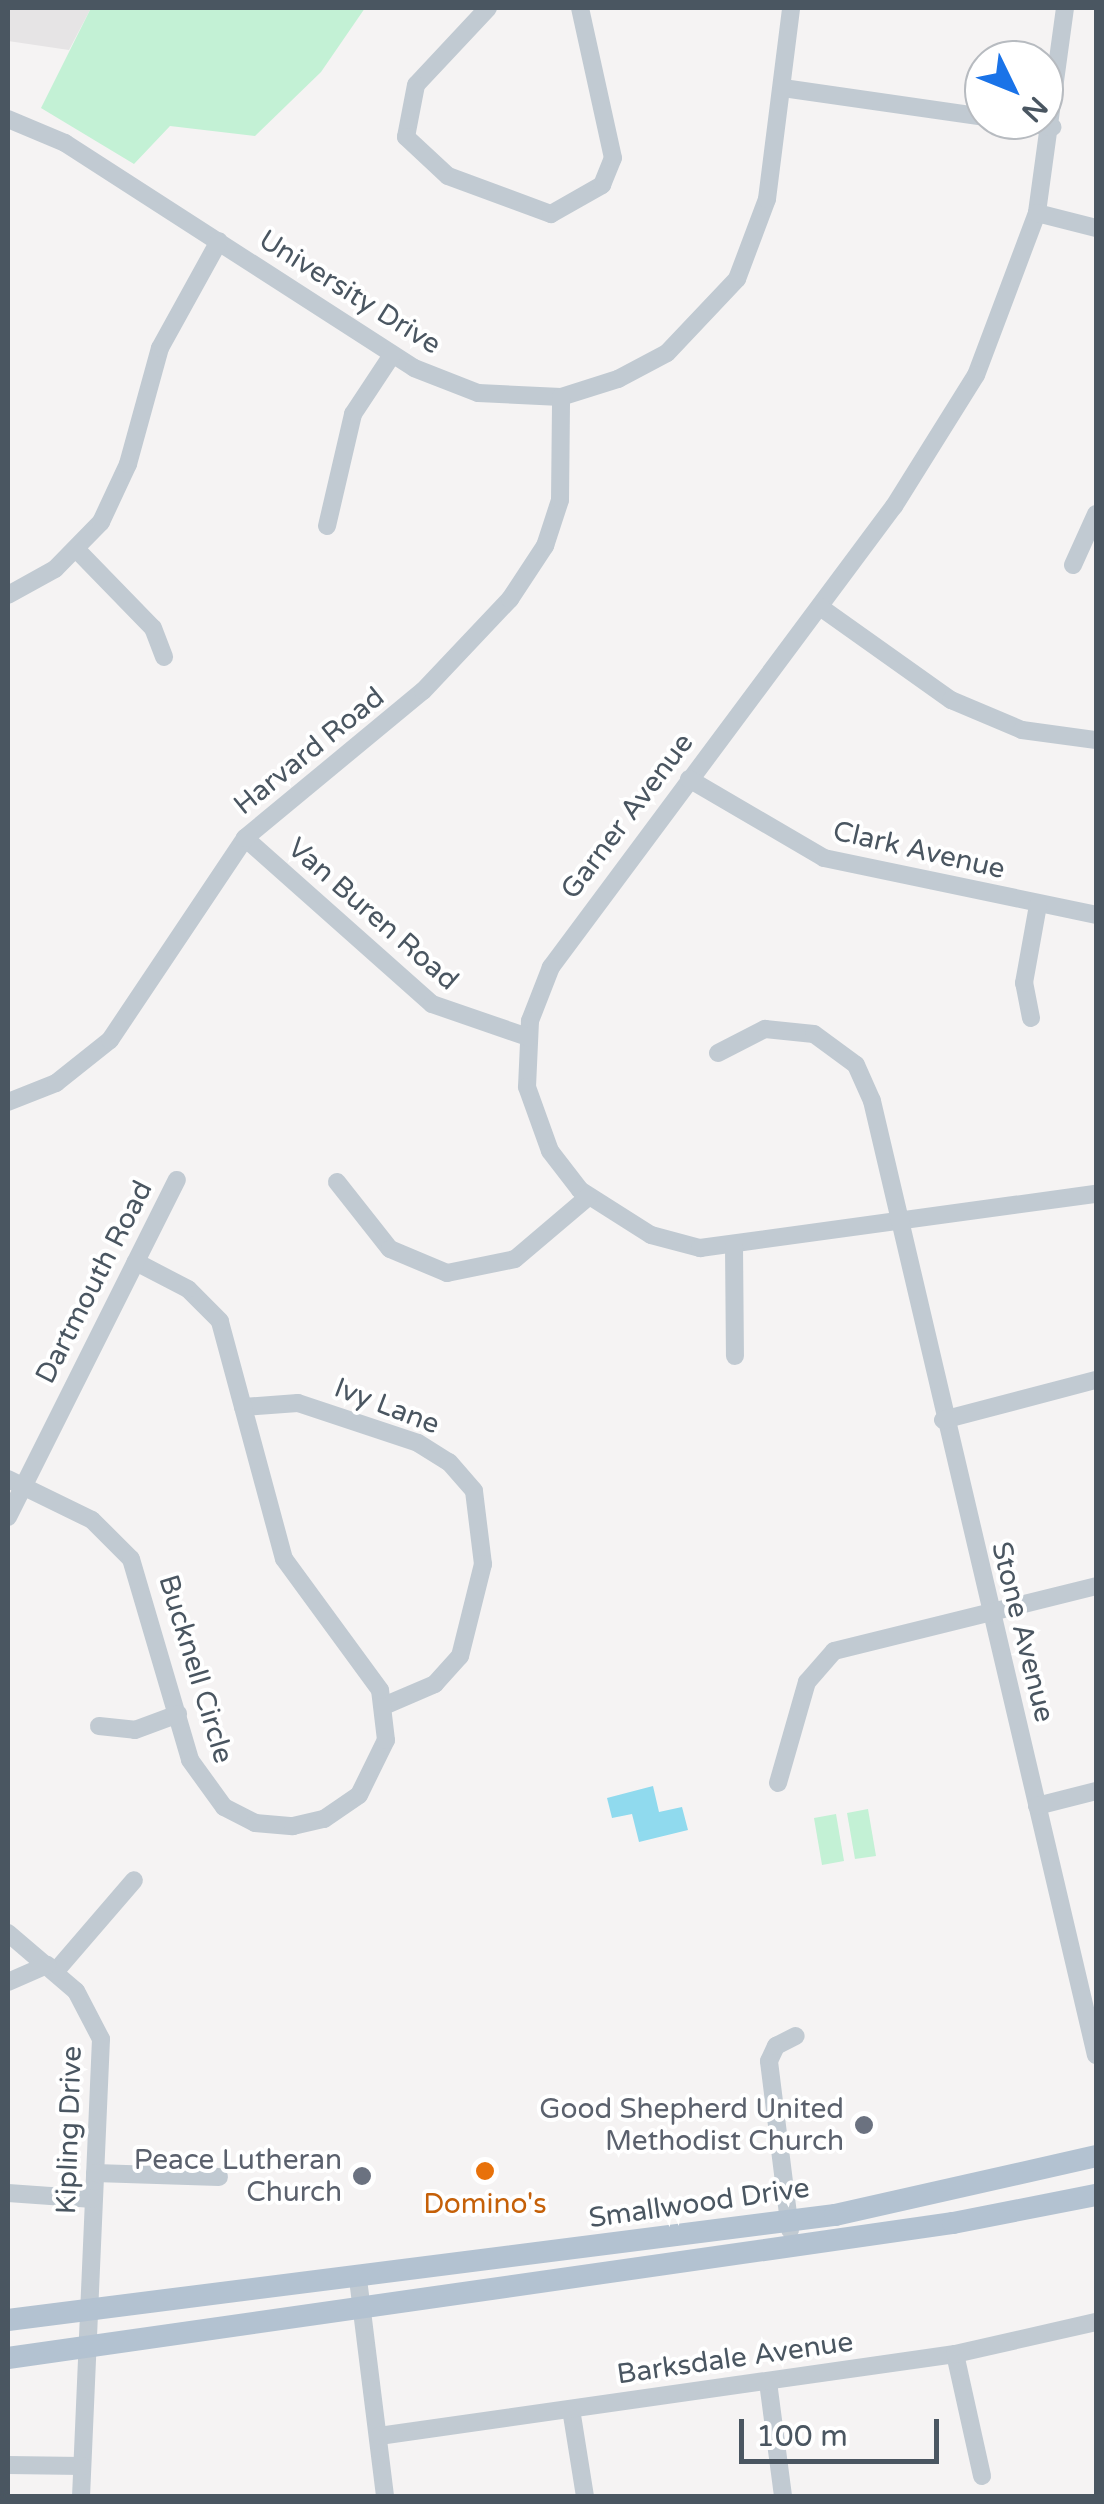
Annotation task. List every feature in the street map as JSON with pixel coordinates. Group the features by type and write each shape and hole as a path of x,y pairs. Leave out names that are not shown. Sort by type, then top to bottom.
{"main road":[{"name":"Smallwood Drive","path":"8,2320 790,2222 923,2200 1096,2156"},
{"name":"Smallwood Drive","path":"8,2358 792,2246 1096,2195"}],"street":[{"path":"488,8 416,85 406,137 448,176 524,210 551,214 602,185 613,158 580,8"},
{"name":"University Drive","path":"8,119 66,143 392,355 478,393 560,396 618,380 667,353 727,294 761,226 783,88 790,8"},
{"name":"Garner Avenue","path":"1061,40 1065,8"},
{"path":"783,88 964,114"},
{"name":"Garner Avenue","path":"1050,140 1037,213 997,329 959,407 820,607 550,967 528,1037 527,1086 538,1125 563,1172 588,1197 651,1235 700,1248 1096,1194"},
{"path":"1037,213 1096,228"},
{"path":"8,595 78,551 120,486 160,348 219,241"},
{"path":"326,526 353,414 392,355"},
{"name":"Harvard Road","path":"8,1102 56,1083 110,1040 245,838 423,691 527,576 560,500 560,396"},
{"path":"1073,565 1096,514"},
{"path":"78,551 145,619 164,657"},
{"path":"820,607 951,700 1022,730 1096,740"},
{"name":"Clark Avenue","path":"690,779 824,858 1038,906 1096,915"},
{"name":"Van Buren Road","path":"245,838 445,1013 528,1037"},
{"path":"1031,1018 1024,983 1038,906"},
{"name":"Stone Avenue","path":"718,1054 777,1027 814,1034 844,1054 872,1101 896,1222 1096,2055"},
{"name":"Dartmouth Road","path":"8,1517 14,1483 177,1180"},
{"path":"336,1182 390,1249 447,1273 515,1259 588,1197"},
{"path":"734,1246 735,1356"},
{"path":"136,1262 188,1289 220,1321 284,1560 386,1706"},
{"path":"943,1420 1096,1380"},
{"name":"Ivy Lane","path":"243,1407 298,1403 400,1437 450,1462 474,1491 484,1564 460,1656 435,1684 386,1706"},
{"name":"Bucknell Circle","path":"14,1483 92,1520 131,1559 178,1714 212,1796 255,1823 293,1826 324,1819 369,1783 382,1757 386,1706"},
{"path":"778,1783 807,1682 834,1651 1096,1586"},
{"path":"99,1726 135,1730 178,1714"},
{"path":"1037,1806 1096,1791"},
{"path":"8,1982 51,1968 134,1880"},
{"name":"Kipling Drive","path":"8,1933 87,2003 102,2038 93,2309 81,2496"},
{"path":"792,2246 769,2061 776,2046 796,2036"},
{"path":"95,2172 219,2176"},
{"path":"8,2193 94,2199"},
{"path":"358,2279 385,2496"},
{"name":"Barksdale Avenue","path":"379,2436 955,2354 1096,2322"},
{"path":"955,2354 982,2476"},
{"path":"768,2382 783,2496"},
{"path":"571,2410 585,2496"},
{"path":"8,2464 82,2466"}],"shaded area":[{"path":"8,8 91,8 69,50 8,41"}],"green space":[{"path":"91,8 365,8 321,72 255,136 170,126 134,164 41,108"},
{"path":"868,1809 876,1856 855,1859 847,1813"},
{"path":"836,1814 844,1861 822,1865 814,1818"}],"water":[{"path":"653,1786 659,1812 682,1807 688,1830 639,1842 632,1814 612,1818 607,1798"}],"place":[{"name":"Good Shepherd United Methodist Church","path":"864,2125"},
{"name":"Domino's","path":"485,2171"},
{"name":"Peace Lutheran Church","path":"362,2176"}]}
